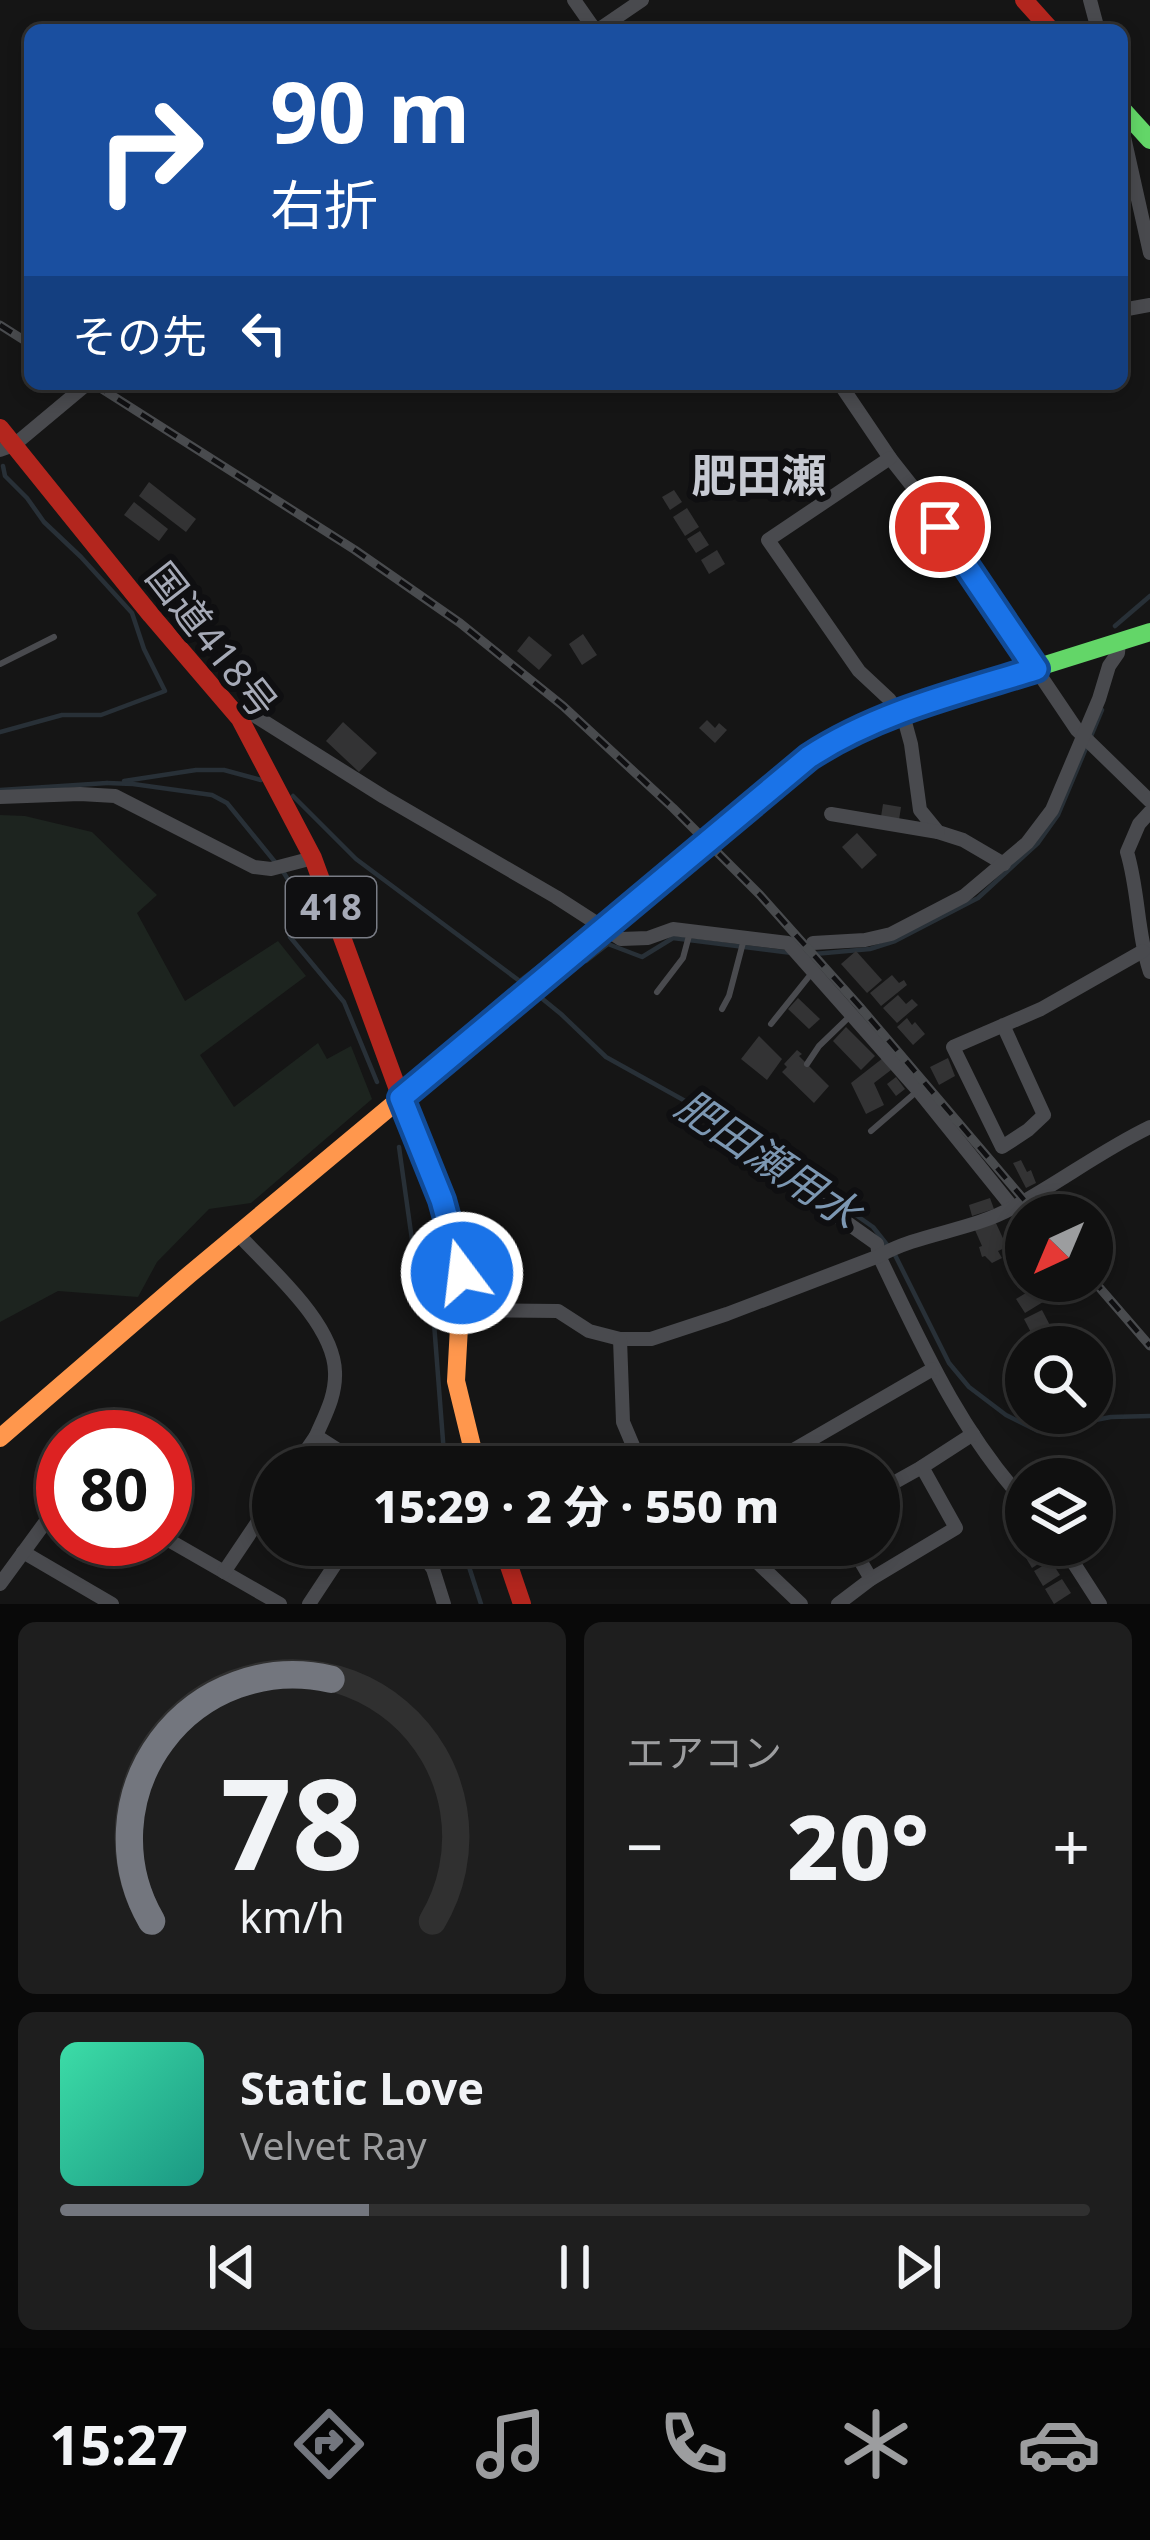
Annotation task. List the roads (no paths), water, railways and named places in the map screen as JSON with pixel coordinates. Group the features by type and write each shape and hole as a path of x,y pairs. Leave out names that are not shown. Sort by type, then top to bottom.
{"main road":[{"path":"1024,0 1046,24"},
{"path":"1128,116 1150,140"},
{"name":"国道418号","path":"0,428 7,447 240,719 313,858 442,1200 462,1273 456,1381 469,1446"},
{"path":"0,1438 809,757 843,735 899,711 1150,632"},
{"path":"509,1566 522,1604"}],"street":[{"path":"605,24 642,0"},
{"path":"1128,155 1150,253"},
{"path":"7,447 79,390"},
{"path":"843,390 1083,737 1150,801"},
{"path":"890,458 768,540 859,671 899,711 911,743 920,810 938,832"},
{"path":"813,943 891,934 964,896 1027,843 1052,810 1119,641"},
{"path":"240,719 252,714 621,938 648,938 674,929 788,943 918,1090 1005,1198"},
{"path":"0,797 115,796 254,867 313,858"},
{"path":"1150,812 1127,852 1150,972"},
{"path":"831,814 938,832 963,840 1004,864"},
{"path":"1003,1025 1044,1115 1001,1147 952,1047 1003,1025 1041,1009 1143,951"},
{"path":"1037,1194 1150,1127"},
{"path":"754,1156 877,1244 933,1370 1005,1481"},
{"path":"461,1310 558,1311 589,1331 651,1340 899,1245 1005,1211"},
{"path":"238,1234 309,1312 328,1341 335,1369 332,1399 309,1446"},
{"path":"620,1339 623,1422 633,1446"},
{"path":"800,1446 933,1370"},
{"path":"900,1479 973,1434"},
{"path":"316,1436 332,1446"},
{"path":"838,1604 956,1528 922,1467"},
{"path":"224,1572 252,1530"},
{"path":"0,1584 36,1534"},
{"path":"23,1552 112,1604"},
{"path":"192,1554 280,1604"},
{"path":"309,1604 334,1566"},
{"path":"431,1566 444,1604"},
{"path":"761,1566 801,1604"},
{"path":"863,1566 871,1579"},
{"path":"1076,1566 1100,1604"}],"lane":[{"path":"0,664 54,637"},
{"path":"657,992 682,958 691,932"},
{"path":"722,1010 744,940"},
{"path":"771,1024 814,971"},
{"path":"807,1064 852,1014"},
{"path":"871,1131 918,1090"}],"waterway":[{"path":"0,732 62,715 101,715 165,691 132,613 44,522 5,476 3,466"},
{"name":"肥田瀬用水","path":"1115,626 1150,596"},
{"name":"肥田瀬用水","path":"803,955 870,949 895,941 978,898 1038,843 1058,815 1102,710"},
{"name":"肥田瀬用水","path":"124,781 196,770 224,770 261,780"},
{"name":"肥田瀬用水","path":"107,783 212,795 227,803 296,893 290,937 344,1002 377,1082"},
{"name":"肥田瀬用水","path":"0,790 107,783"},
{"name":"肥田瀬用水","path":"293,796 356,859 525,985"},
{"name":"肥田瀬用水","path":"581,955 586,961 608,944 642,957 673,938 792,953"},
{"name":"肥田瀬用水","path":"521,980 570,943 573,947"},
{"name":"肥田瀬用水","path":"534,992 606,1057 723,1122 873,1227 888,1246"},
{"name":"肥田瀬用水","path":"399,1147 413,1247 434,1323 443,1446"},
{"path":"895,1255 949,1363 969,1387 1006,1415 1038,1431 1111,1417 1150,1416"},
{"name":"肥田瀬用水","path":"469,1566 481,1604"}],"railway":[{"path":"0,325 24,340"},
{"path":"103,390 355,550 460,623 563,706 760,895 1019,1194"},
{"path":"1112,1302 1150,1346"}],"district":[{"name":"肥田瀬","path":"759,476"}]}
